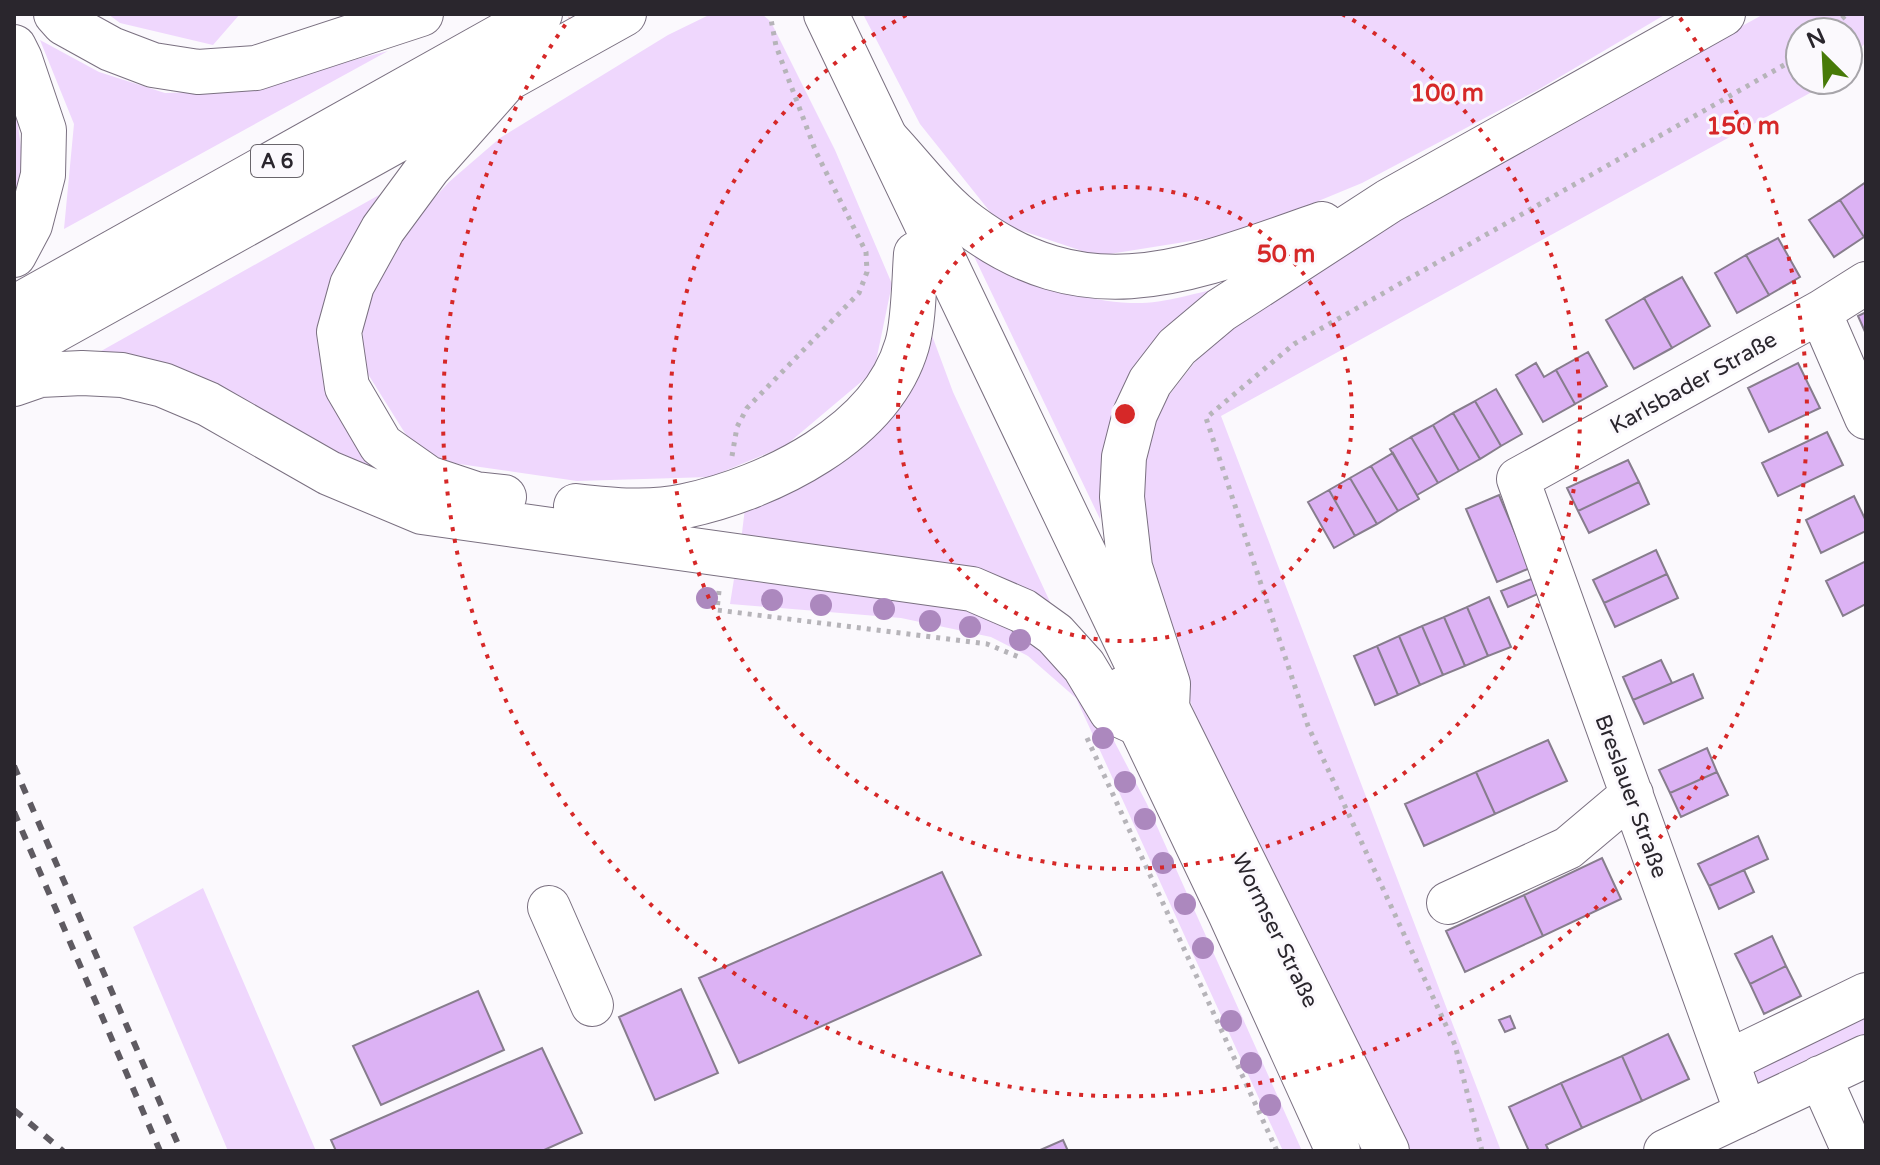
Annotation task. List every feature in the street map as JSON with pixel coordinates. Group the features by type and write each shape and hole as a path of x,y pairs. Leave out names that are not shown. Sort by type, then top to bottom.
{"main road":[{"path":"56,14 64,23 111,49 153,65 198,72 256,68 421,14"},
{"name":"A 6","path":"14,308 540,14"},
{"name":"A 6","path":"14,353 624,14"},
{"path":"799,14 916,254 1153,716 1230,913 1338,1151"},
{"path":"826,14 1151,693 1153,716"},
{"path":"1153,716 1168,684 1130,567 1122,497 1124,457 1135,414 1150,382 1177,347 1221,310 1389,201 1723,14"},
{"path":"14,47 44,130 43,175 30,225 14,255"},
{"path":"506,80 428,168 383,229 352,285 339,332 347,387 381,445 428,478 476,494 620,511 684,507 748,488 799,465 850,429 884,393 907,345 916,254"},
{"path":"888,141 967,224 1000,246 1042,266 1091,277 1146,277 1200,267 1389,201"},
{"path":"14,384 40,375 82,373 122,375 163,385 208,404 329,473 422,512 972,589 1023,611 1055,634 1084,666 1111,711 1153,716"},
{"name":"Wormser Straße","path":"1153,716 1387,1151"}],"street":[{"name":"Karlsbader Straße","path":"1518,479 1820,312 1866,283"},
{"path":"1820,312 1866,418"},
{"name":"Breslauer Straße","path":"1518,479 1746,1113"},
{"path":"1448,903 1568,848 1632,794"},
{"path":"549,907 592,1005"},
{"path":"1728,1061 1866,994"},
{"path":"1665,1151 1866,1056"},
{"path":"1820,1077 1853,1151"}],"path":[{"path":"731,465 737,427 747,408 859,293 867,272 866,252 816,152 776,46 770,14"},
{"path":"1482,1151 1455,1045 1308,726 1206,418 1294,344 1784,65"},
{"path":"720,586 717,610 987,644 1024,659"},
{"path":"1082,728 1277,1151"}],"shaded area":[{"path":"108,14 240,14 213,45 120,23"},
{"path":"711,14 762,14 771,22 835,150 892,284 874,371 785,446 710,477 577,481 452,463 413,446 361,363 364,311 383,270 412,222 449,182 500,138 668,35"},
{"path":"863,14 1666,14 1536,91 1362,183 1241,233 1097,256 999,223 920,124"},
{"path":"1764,14 1866,14 1864,44 1864,16 1784,16 1784,96 1804,96 1221,416 1501,1151 1404,1151 1209,751 1157,613 1142,541 1143,443 1166,399 1205,349 1390,218"},
{"path":"40,40 99,72 165,93 236,91 388,51 64,229 74,124"},
{"path":"14,97 25,176 14,206"},
{"path":"404,181 330,316 382,468 378,481 94,355"},
{"path":"971,250 1053,287 1096,299 1142,303 1234,285 1105,473 1100,519"},
{"path":"930,330 953,392 1051,604 967,574 741,541 745,508 892,412 920,373"},
{"path":"734,579 954,607 1015,625 1088,691 1147,804 1302,1151 1283,1151 1076,698 1028,656 991,637 901,618 730,604"},
{"path":"203,888 316,1151 228,1151 133,927"},
{"path":"1866,1003 1866,1046 1750,1100 1737,1066"}],"building":[{"path":"1866,182 1866,235 1864,237 1840,200"},
{"path":"1840,200 1864,237 1834,257 1809,220"},
{"path":"1778,238 1800,277 1769,295 1746,255"},
{"path":"1746,255 1769,295 1737,313 1715,273"},
{"path":"1682,277 1710,326 1672,348 1644,298"},
{"path":"1644,298 1672,348 1634,369 1606,320"},
{"path":"1866,312 1866,334 1858,316"},
{"path":"1588,352 1607,386 1575,404 1556,370"},
{"path":"1536,363 1544,377 1556,370 1575,404 1543,422 1516,375"},
{"path":"1798,363 1820,408 1769,432 1748,388"},
{"path":"1496,389 1522,434 1501,446 1475,401"},
{"path":"1475,401 1501,446 1480,459 1453,413"},
{"path":"1453,413 1480,459 1459,471 1433,425"},
{"path":"1433,425 1459,471 1438,483 1411,437"},
{"path":"1827,432 1843,465 1778,496 1762,463"},
{"path":"1411,437 1438,483 1417,495 1390,449"},
{"path":"1393,453 1419,499 1398,511 1371,466"},
{"path":"1628,460 1639,482 1578,511 1567,488"},
{"path":"1371,466 1398,511 1377,524 1350,478"},
{"path":"1350,478 1377,524 1355,536 1329,490"},
{"path":"1639,482 1649,504 1589,533 1578,511"},
{"path":"1329,490 1355,536 1334,548 1308,502"},
{"path":"1499,495 1530,568 1497,582 1466,509"},
{"path":"1854,496 1866,521 1866,531 1821,553 1806,520"},
{"path":"1656,550 1667,574 1604,603 1593,580"},
{"path":"1866,561 1866,604 1843,616 1826,581"},
{"path":"1667,574 1678,598 1615,627 1604,603"},
{"path":"1534,578 1540,593 1508,607 1501,591"},
{"path":"1489,597 1511,647 1488,656 1467,607"},
{"path":"1467,607 1488,656 1465,666 1444,617"},
{"path":"1444,617 1465,666 1443,675 1422,626"},
{"path":"1422,626 1443,675 1420,685 1399,636"},
{"path":"1399,636 1420,685 1398,695 1377,646"},
{"path":"1377,646 1398,695 1375,705 1354,656"},
{"path":"1661,660 1672,683 1633,700 1623,677"},
{"path":"1693,674 1703,698 1644,724 1633,700"},
{"path":"1548,740 1567,781 1495,814 1476,772"},
{"path":"1707,748 1717,772 1670,793 1659,770"},
{"path":"1476,772 1495,814 1424,846 1405,804"},
{"path":"1717,772 1728,795 1681,817 1670,793"},
{"path":"1758,836 1768,859 1709,886 1698,864"},
{"path":"1602,858 1621,899 1543,936 1524,895"},
{"path":"1744,870 1754,892 1719,909 1709,886"},
{"path":"942,872 981,955 739,1063 699,978"},
{"path":"1524,895 1543,936 1465,972 1446,931"},
{"path":"1772,936 1786,966 1750,984 1735,954"},
{"path":"1786,966 1801,996 1764,1014 1750,984"},
{"path":"681,989 718,1073 655,1100 619,1017"},
{"path":"478,991 504,1050 381,1105 353,1046"},
{"path":"1510,1016 1515,1028 1505,1032 1499,1020"},
{"path":"1668,1034 1689,1079 1642,1101 1622,1056"},
{"path":"542,1048 582,1133 542,1151 336,1151 331,1140"},
{"path":"1622,1056 1642,1101 1582,1128 1561,1083"},
{"path":"1561,1083 1582,1128 1546,1145 1548,1149 1544,1151 1529,1151 1509,1107"},
{"path":"1063,1140 1068,1151 1038,1151"}],"railway":[{"path":"14,766 181,1151"},
{"path":"14,812 160,1151"},
{"path":"14,1110 63,1151"}]}
